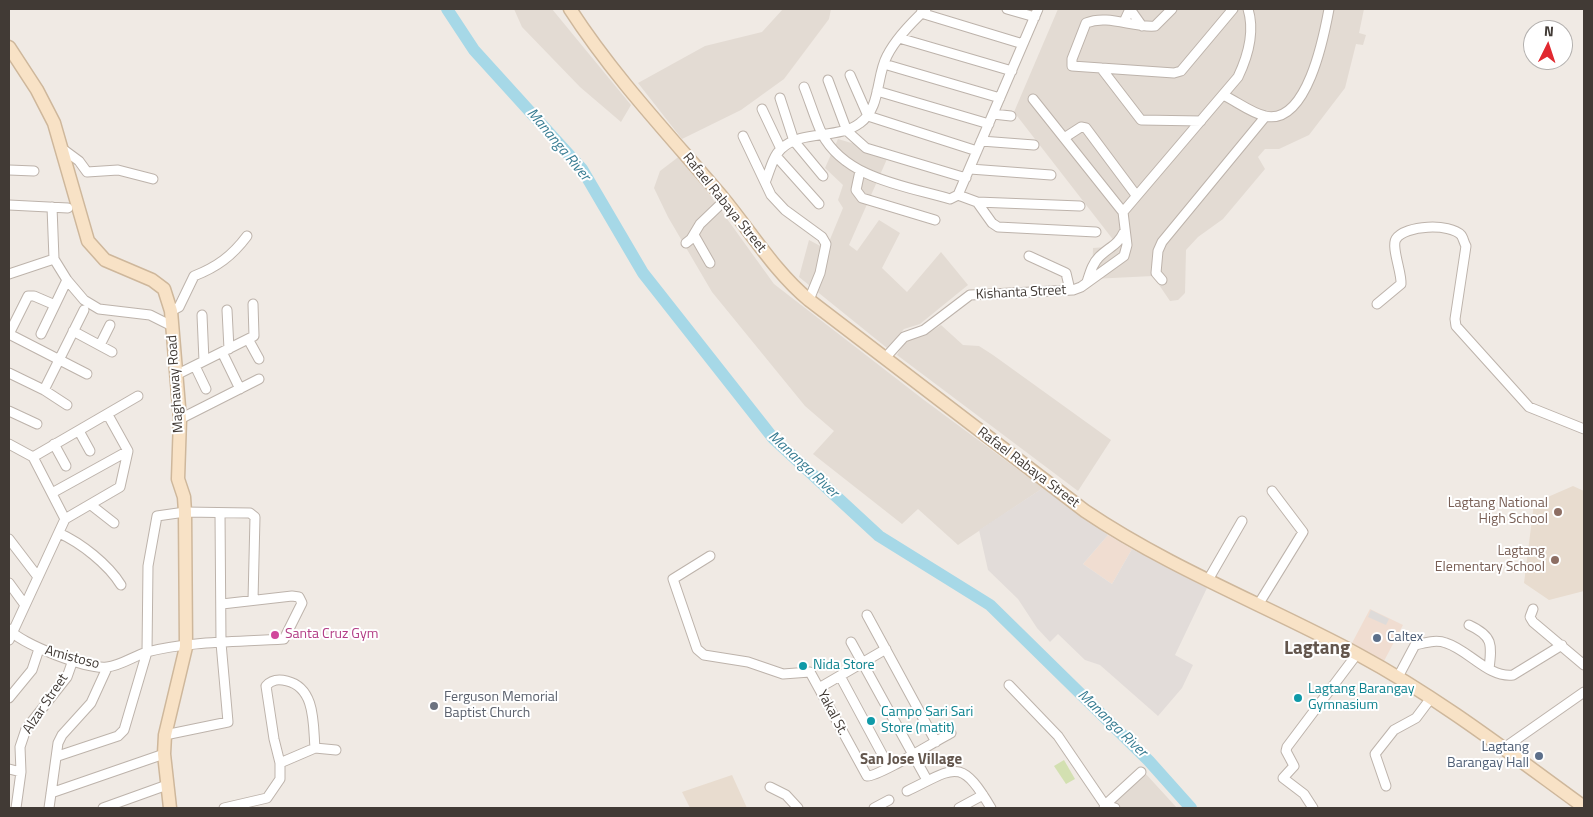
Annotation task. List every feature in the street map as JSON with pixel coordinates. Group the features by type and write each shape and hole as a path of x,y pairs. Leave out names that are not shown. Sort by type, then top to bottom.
{"main road":[{"name":"Rafael Rabaya Street","path":"570,9 622,82 724,200 771,261 809,300 1085,511 1150,552 1357,654 1398,677 1504,748 1584,808"},
{"name":"Maghaway Road","path":"9,47 54,123 88,242 105,260 152,280 164,289 171,311 180,419 178,479 184,498 185,512 186,647 165,735 166,785 170,808"}],"street":[{"path":"804,87 823,135 839,156 860,172 950,199 958,195 966,178 1036,13 1007,9"},
{"path":"1130,9 1142,26"},
{"path":"1124,22 1130,9"},
{"path":"1172,9 1158,25 1142,26 1124,22 1092,20 1083,26 1072,59 1072,66 1174,73 1181,71 1233,9"},
{"path":"1123,212 1238,77 1246,62 1250,40 1251,17 1248,9"},
{"path":"1224,95 1265,117 1281,115 1294,104 1314,72 1329,9"},
{"path":"766,180 778,153 794,140 847,131 868,116 886,57 899,38 924,11 1023,44"},
{"path":"899,38 1012,71"},
{"path":"884,64 1000,98"},
{"path":"1101,68 1142,123 1201,121"},
{"path":"850,75 868,116 977,150"},
{"path":"828,80 847,131 866,148 966,178"},
{"path":"877,91 989,124"},
{"path":"780,98 794,140 823,176"},
{"path":"1032,99 1123,212 1124,231 1116,245 1101,255 1092,267 1087,282"},
{"path":"762,110 778,153 819,204"},
{"path":"993,114 1011,116"},
{"path":"1162,280 1156,274 1158,250 1162,242 1265,117"},
{"path":"1064,138 1081,127 1086,128 1136,195"},
{"path":"743,136 766,180 772,196 786,210 822,237 826,244 820,273 809,300"},
{"path":"981,141 1034,145"},
{"path":"60,147 79,161 86,172 118,170 153,179"},
{"path":"970,169 1051,175"},
{"path":"9,170 34,171"},
{"path":"860,172 856,190 862,198 935,220"},
{"path":"958,195 977,202 1080,206"},
{"path":"686,243 694,236 700,224 724,200"},
{"path":"977,202 992,223 998,227 1096,232"},
{"path":"9,205 68,208"},
{"path":"52,207 54,259 66,280 84,300 99,309 150,315 172,326"},
{"path":"1376,304 1401,284 1402,276 1394,246 1396,239 1408,230 1418,228 1450,228 1461,235 1466,246 1455,319 1456,326 1529,406 1584,429"},
{"name":"Kishanta Street","path":"885,358 904,337 924,330 970,295 1070,290 1081,287 1124,256 1127,245 1124,231"},
{"path":"171,311 179,307 194,276 218,266 230,256 247,236"},
{"path":"694,236 710,263"},
{"path":"1101,255 1110,267"},
{"path":"1029,256 1066,273 1070,290"},
{"path":"9,274 54,259"},
{"path":"41,334 66,280"},
{"path":"54,305 34,296 28,296 9,334 87,374"},
{"path":"176,375 254,336 253,304"},
{"path":"44,390 84,310"},
{"path":"227,310 225,350 240,389"},
{"path":"202,315 204,361"},
{"path":"100,345 110,325"},
{"path":"73,331 112,352"},
{"path":"248,339 259,359"},
{"path":"195,366 206,389"},
{"path":"9,373 44,390 67,405"},
{"path":"180,419 259,379"},
{"path":"33,456 108,415 138,396"},
{"path":"9,412 37,424"},
{"path":"10,635 65,519 120,487 128,451 108,415"},
{"path":"79,431 90,451"},
{"path":"9,444 33,456 65,519"},
{"path":"54,444 66,466"},
{"path":"52,493 128,451"},
{"path":"1258,605 1303,532 1272,491"},
{"path":"91,505 114,523"},
{"path":"58,756 118,736 124,730 147,652 148,566 156,518 160,515 185,512 250,513 254,518 253,600 222,604"},
{"path":"165,735 228,722 222,643 220,513"},
{"path":"1208,580 1242,521"},
{"path":"59,533 76,541 113,573 121,585"},
{"path":"9,539 38,577"},
{"name":"Yakal St.","path":"710,556 673,579 697,649 704,656 748,662 783,674 810,672 864,772 871,776 889,767"},
{"path":"9,583 25,605"},
{"name":"Amistoso","path":"10,635 39,649 107,668 147,652 222,643 284,639 302,603 299,597 253,600"},
{"path":"1533,609 1530,617 1533,622 1562,645 1584,666"},
{"path":"867,615 936,742"},
{"path":"1469,625 1484,632 1488,638 1492,649 1489,669"},
{"path":"1398,677 1415,645 1430,641 1445,642 1489,669 1500,674 1513,675 1562,645"},
{"path":"851,642 927,780"},
{"path":"9,698 32,670 39,649"},
{"path":"819,688 886,649"},
{"path":"1313,808 1304,794 1283,778 1294,766 1286,751 1287,747 1357,654"},
{"name":"Alzar Street","path":"16,808 21,772 20,747 26,729 62,685 73,660"},
{"path":"49,808 58,756 58,743 62,735 88,708 107,668"},
{"path":"840,676 889,767 951,733"},
{"path":"224,808 268,798 280,779 280,763 267,700 266,686 270,681 280,679 292,682 302,690 310,702 315,748"},
{"path":"1009,685 1058,736 1104,806 1115,808"},
{"path":"1504,748 1584,692"},
{"path":"1386,786 1375,754 1394,730 1416,718 1431,698"},
{"path":"280,763 315,748 336,750"},
{"path":"51,794 164,754"},
{"path":"9,769 21,772"},
{"path":"907,790 948,770 959,771 970,777 991,808"},
{"path":"1104,806 1141,772"},
{"path":"104,808 166,785"},
{"path":"770,787 786,795 798,808"},
{"path":"959,808 983,795"},
{"path":"874,808 889,803"}],"shaded area":[{"path":"514,9 552,9 631,105 621,122 580,87 522,27"},
{"path":"783,9 831,9 829,19 784,79 741,110 682,139 638,83 705,46 762,32"},
{"path":"1058,9 1364,9 1359,33 1366,35 1363,45 1356,44 1345,88 1309,135 1279,149 1265,149 1258,157 1265,169 1223,219 1198,237 1186,250 1185,293 1178,300 1170,301 1153,276 1092,279 1093,248 1118,246 1014,112"},
{"path":"838,139 875,150 881,146 887,159 849,245 857,251 879,220 900,233 882,268 907,292 941,252 968,285 920,324 904,329 887,348 799,277 809,240 826,249 843,208 838,200 843,185 825,168"},
{"path":"681,155 774,284 924,400 1043,488 958,545 918,509 902,524 813,454 834,431 805,406 712,292 668,217 654,188 660,171"},
{"path":"941,325 963,345 979,346 993,355 1111,440 1078,491 897,355 905,341 929,333"},
{"name":"Lagtang Elementary School","path":"1573,486 1584,491 1584,591 1549,600 1524,583 1534,503"},
{"path":"1043,488 1108,535 1083,564 1112,584 1132,549 1207,588 1175,655 1193,665 1182,688 1158,716 1100,665 1085,660 1058,634 1050,642 1037,628 1018,599 988,570 979,530"},
{"path":"1108,535 1132,549 1112,584 1083,564"},
{"path":"1370,609 1403,625 1384,661 1352,643"},
{"path":"1371,610 1389,619 1386,625 1368,617"},
{"path":"1145,773 1177,808 1109,808 1110,805"},
{"path":"732,775 747,808 690,808 682,792"}],"green space":[{"path":"1064,760 1075,779 1066,784 1054,766"}],"waterway":[{"name":"Mananga River","path":"447,9 474,50 582,169 643,273 773,438 879,536 990,605 1149,761 1191,808"}],"place":[{"name":"Lagtang National High School","path":"1558,512"},
{"name":"Lagtang Elementary School","path":"1555,560"},
{"name":"Santa Cruz Gym","path":"275,635"},
{"name":"Caltex","path":"1377,638"},
{"name":"Nida Store","path":"803,666"},
{"name":"Lagtang Barangay Gymnasium","path":"1298,698"},
{"name":"Ferguson Memorial Baptist Church","path":"434,706"},
{"name":"Campo Sari Sari Store (matit)","path":"871,721"},
{"name":"Lagtang Barangay Hall","path":"1539,756"}],"district":[{"name":"Lagtang","path":"1317,649"},
{"name":"San Jose Village","path":"911,760"}]}
